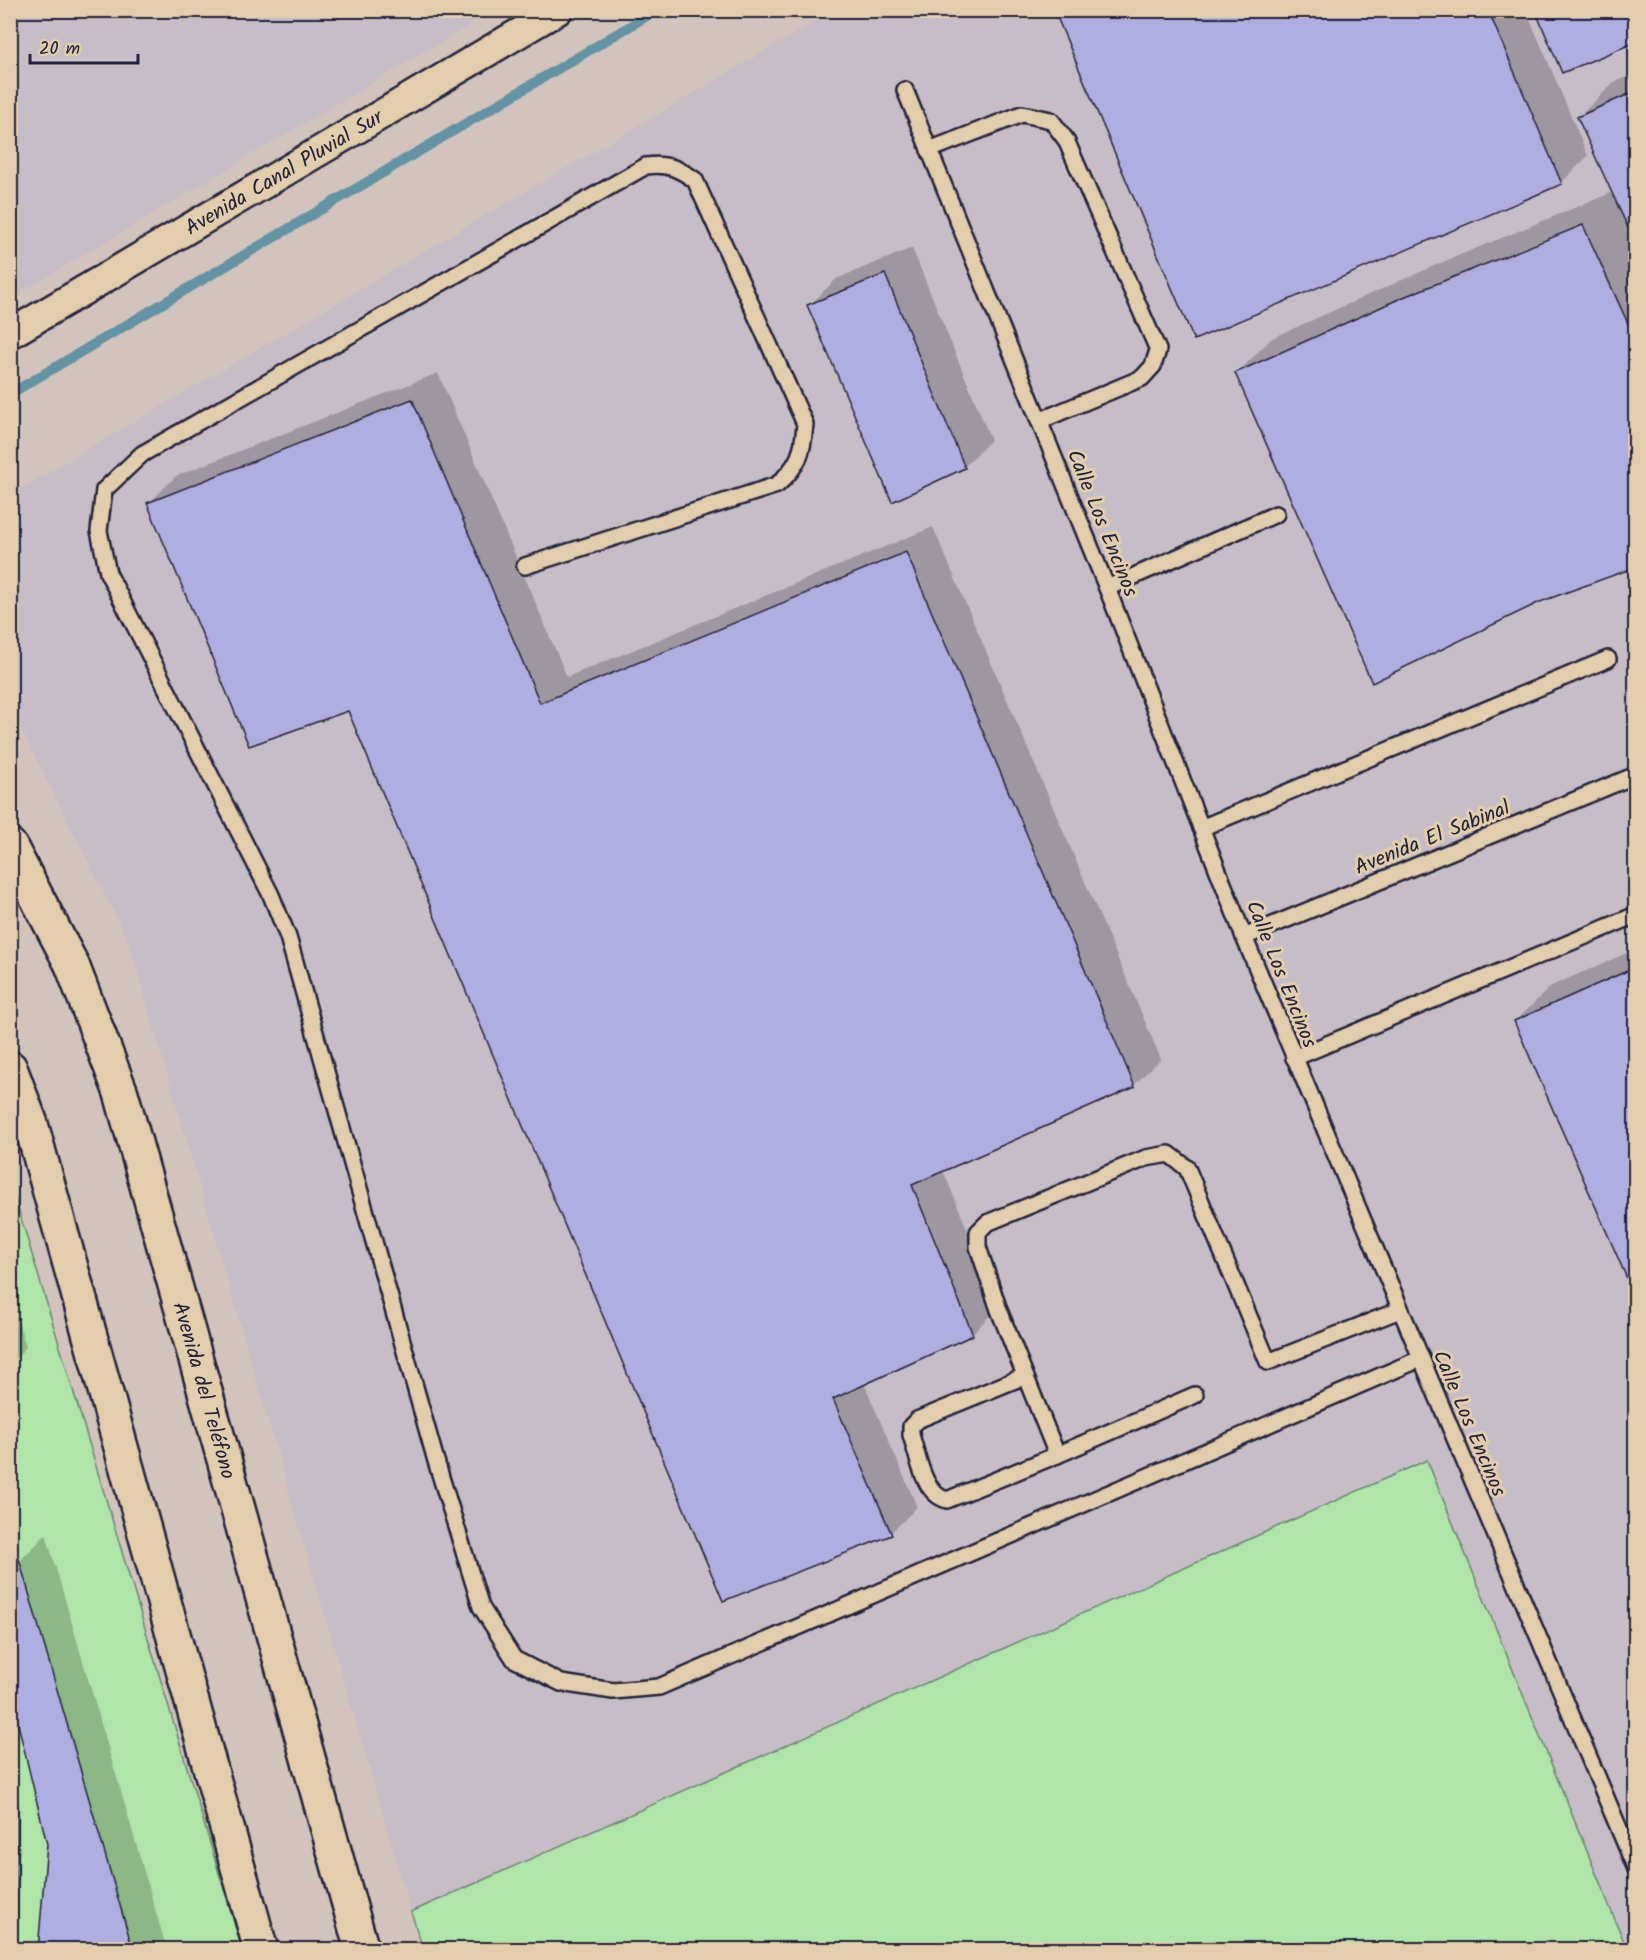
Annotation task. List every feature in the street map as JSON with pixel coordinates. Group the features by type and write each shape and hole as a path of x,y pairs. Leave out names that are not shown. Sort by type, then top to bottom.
{"main road":[{"name":"Avenida del Teléfono","path":"10,846 72,965 121,1093 362,1950"},
{"path":"10,1068 31,1124 261,1950"}],"street":[{"name":"Avenida Canal Pluvial Sur","path":"10,334 558,10"}],"lane":[{"name":"Calle Los Encinos","path":"904,90 1107,588 1244,937 1635,1869"},
{"path":"929,150 1022,114 1051,120 1066,140 1158,350 1153,366 1142,378 1039,421"},
{"path":"525,566 777,485 794,469 803,447 805,424 695,180 678,168 661,164 646,166 142,454 104,490 99,531 108,573 271,895 288,937 436,1461 478,1596 482,1607 514,1659 561,1683 613,1691 659,1687 1420,1359"},
{"path":"1107,588 1276,513"},
{"path":"1201,828 1608,660"},
{"name":"Avenida El Sabinal","path":"1244,937 1635,775"},
{"path":"1294,1058 1635,915"},
{"path":"1057,1455 1025,1376 978,1247 978,1232 987,1223 1146,1158 1169,1154 1187,1168 1268,1362 1400,1310"},
{"path":"1025,1376 917,1420 911,1426 910,1435 930,1490 936,1498 947,1500 1196,1395"}],"shaded area":[{"path":"11,10 493,10 493,11 11,298"},
{"path":"833,11 1635,11 1635,1949 1627,1949 1426,1460 411,1912 129,943 11,709 10,495"}],"green space":[{"path":"11,1185 242,1949 11,1949"},
{"path":"1427,1460 1627,1949 423,1949 411,1912"}],"building":[{"path":"1054,10 1488,10 1562,184 1194,340"},
{"path":"1535,10 1636,10 1636,42 1562,73"},
{"path":"1636,91 1636,245 1577,117"},
{"path":"1583,225 1636,341 1636,567 1540,602 1372,683 1235,373 1401,298"},
{"path":"885,274 965,468 892,502 807,305"},
{"path":"412,399 540,703 906,552 1135,1087 912,1185 973,1335 833,1399 892,1535 723,1601 348,711 249,746 147,503"},
{"path":"1636,967 1636,1299 1514,1021"},
{"path":"19,1559 133,1950 38,1950 47,1844 10,1691 10,1569"}],"waterway":[{"path":"10,394 657,10"},
{"path":"10,1790 14,1807 13,1950"}]}
